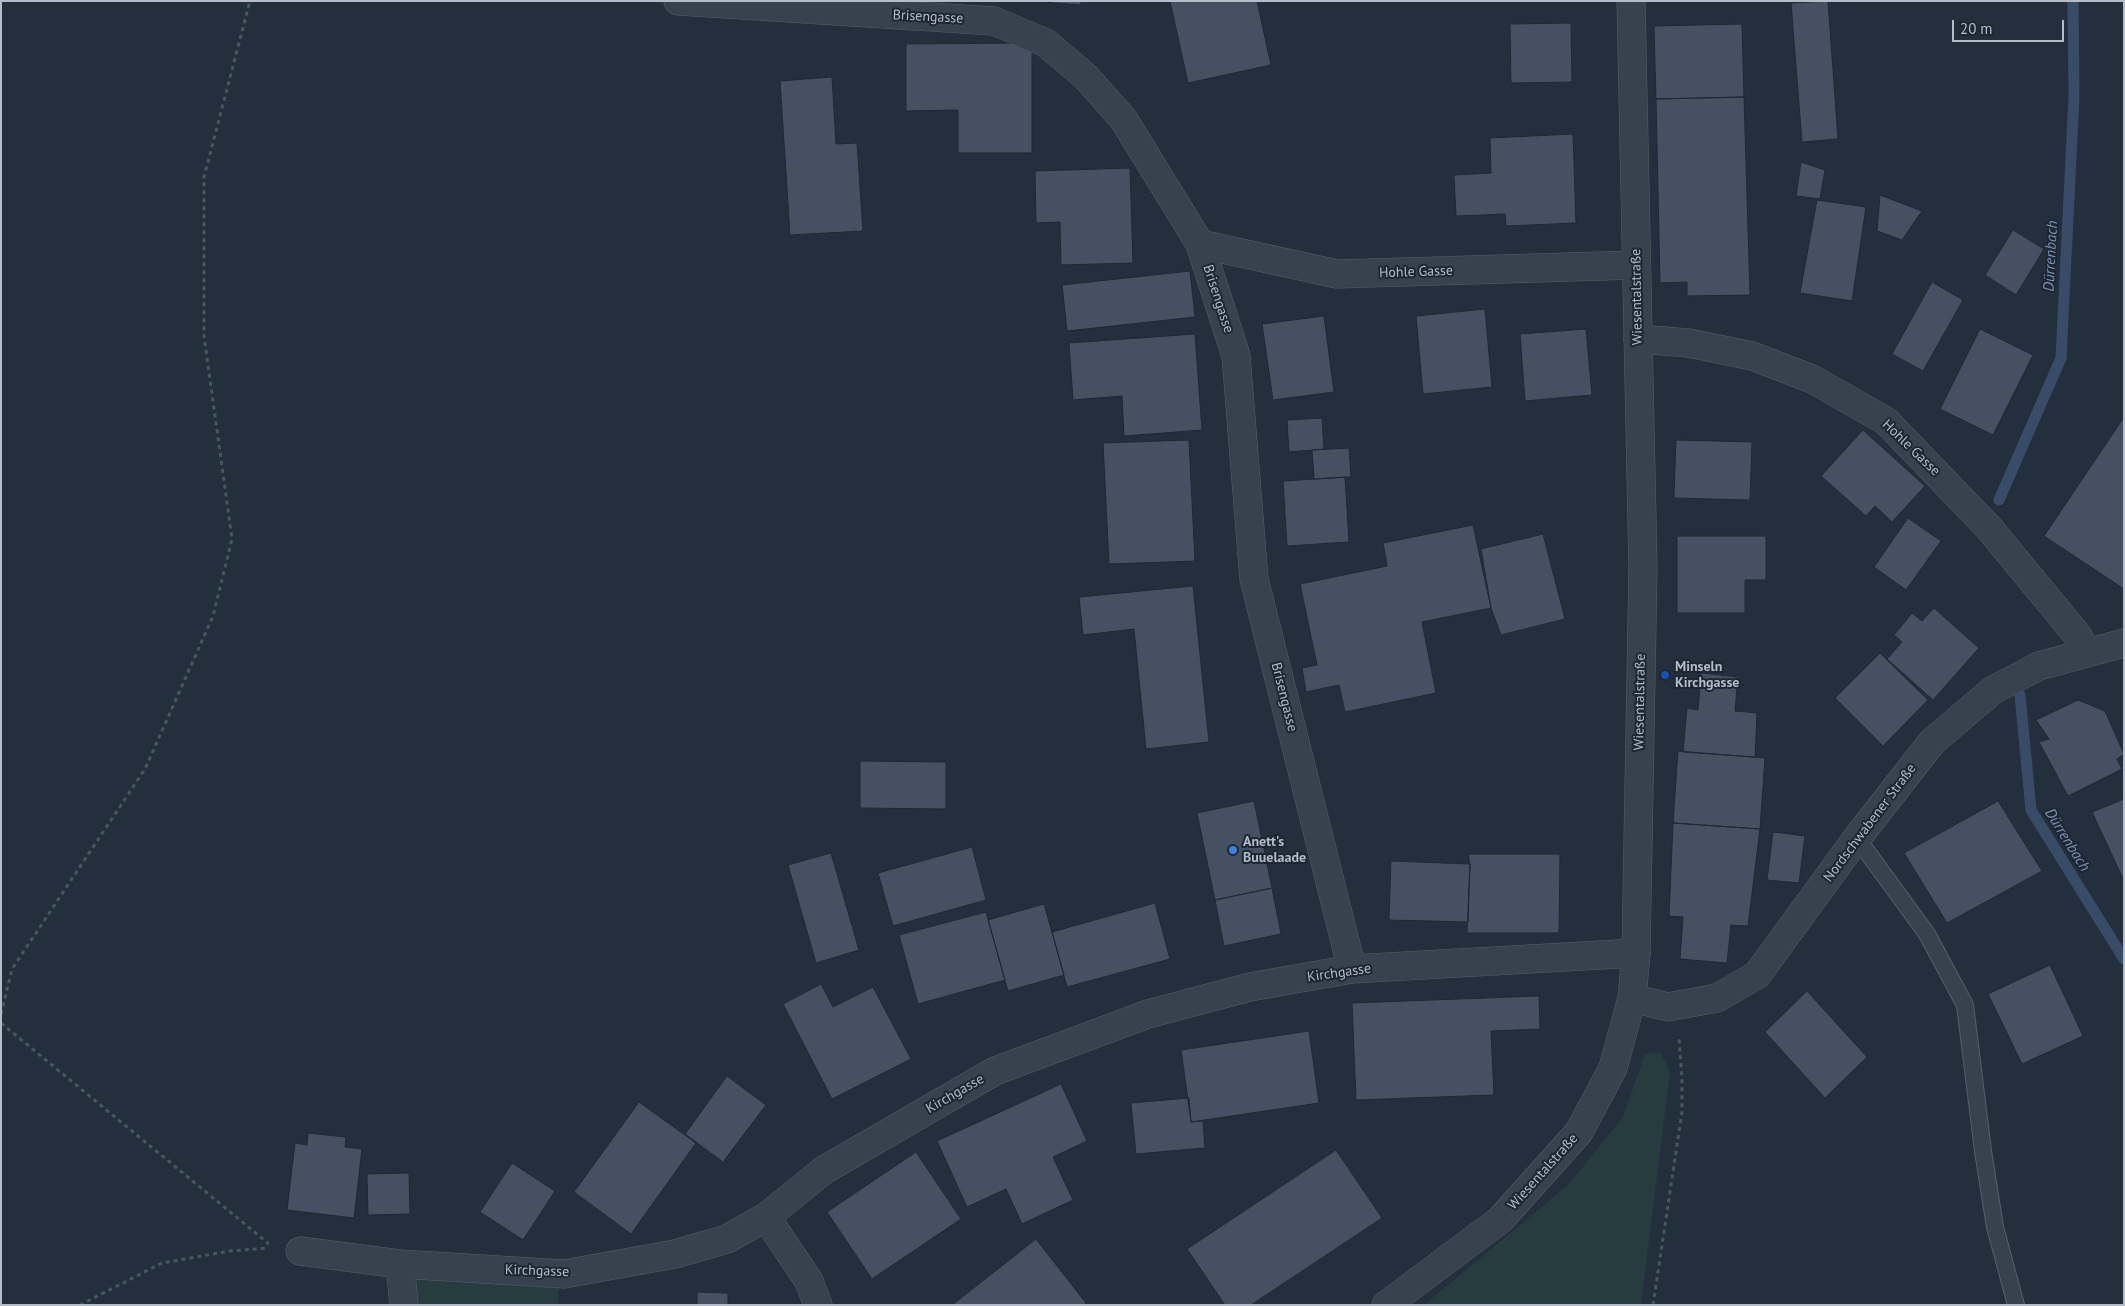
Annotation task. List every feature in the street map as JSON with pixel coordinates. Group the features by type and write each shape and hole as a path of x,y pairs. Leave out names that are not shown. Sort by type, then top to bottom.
{"street":[{"name":"Brisengasse","path":"678,1 994,21 1046,43 1086,78 1124,120 1200,244 1236,356 1254,579 1352,969"},
{"name":"Wiesentalstraße","path":"1386,1305 1500,1220 1579,1132 1613,1068 1632,998 1636,953 1643,568 1631,1"},
{"name":"Hohle Gasse","path":"1200,244 1337,274 1636,265"},
{"name":"Hohle Gasse","path":"1638,339 1689,343 1752,356 1812,379 1886,421 1989,528 2078,636 2086,653"},
{"name":"Nordschwabener Straße","path":"1632,998 1668,1007 1717,998 1757,975 1857,838 1932,742 1993,690 2039,666 2124,643"},
{"name":"Kirchgasse","path":"300,1251 400,1264 564,1274 675,1254 727,1239 766,1217 824,1170 994,1071 1148,1014 1250,987 1352,969 1636,953"},
{"path":"766,1217 809,1281 818,1305"},
{"path":"400,1264 404,1305"}],"lane":[{"path":"1857,838 1927,934 1965,1006 1982,1151 1995,1227 2016,1305"}],"path":[{"path":"1,1014 12,968 145,769 213,616 218,596 232,539 204,336 204,177 250,1"},
{"path":"1653,1305 1682,1112 1680,1042 1668,1007"},
{"path":"1,1023 273,1247 230,1251 162,1263 80,1305"}],"green space":[{"path":"1661,1053 1670,1073 1641,1305 1424,1305 1568,1185 1623,1117 1645,1054"},
{"path":"414,1273 558,1284 558,1305 417,1305"}],"building":[{"path":"1030,1 1081,1 1081,5"},
{"path":"1170,1 1257,1 1271,65 1188,83"},
{"path":"1828,1 1838,139 1802,142 1791,3"},
{"path":"1571,23 1572,82 1511,83 1510,24"},
{"path":"1742,24 1744,97 1656,99 1654,26"},
{"path":"1032,43 1032,153 958,153 958,110 906,111 906,44"},
{"path":"832,77 836,144 857,143 863,231 790,235 780,81"},
{"path":"1744,97 1750,295 1687,296 1687,282 1660,283 1656,99"},
{"path":"1573,134 1576,223 1506,226 1505,214 1456,216 1454,175 1491,173 1490,138"},
{"path":"1801,162 1825,170 1820,199 1796,196"},
{"path":"1130,168 1133,263 1061,265 1060,222 1036,223 1035,171"},
{"path":"1880,195 1922,211 1902,240 1877,231"},
{"path":"1817,200 1866,207 1852,301 1800,293"},
{"path":"2013,230 2044,249 2016,295 1985,275"},
{"path":"1190,271 1195,317 1067,331 1062,285"},
{"path":"1932,282 1963,300 1923,371 1892,354"},
{"path":"1485,309 1492,387 1423,394 1416,316"},
{"path":"1324,316 1334,392 1273,400 1262,324"},
{"path":"1586,329 1592,395 1525,401 1520,334"},
{"path":"1980,329 2033,355 1993,435 1940,409"},
{"path":"1195,334 1202,430 1124,436 1122,396 1073,400 1069,343"},
{"path":"1322,418 1324,449 1289,452 1287,420"},
{"path":"2122,420 2124,421 2124,589 2044,536"},
{"path":"1863,430 1925,486 1892,522 1875,506 1866,516 1821,476"},
{"path":"1189,440 1195,561 1109,564 1103,443"},
{"path":"1676,440 1752,442 1750,500 1674,498"},
{"path":"1349,448 1351,477 1314,479 1312,450"},
{"path":"1345,477 1349,542 1287,546 1283,481"},
{"path":"1908,518 1941,541 1906,590 1874,567"},
{"path":"1473,525 1491,608 1422,622 1436,693 1345,712 1339,685 1306,692 1302,668 1317,665 1300,584 1387,566 1383,543"},
{"path":"1543,534 1565,619 1501,635 1491,608 1481,549"},
{"path":"1677,536 1766,536 1766,580 1745,580 1745,613 1677,613"},
{"path":"1193,586 1209,742 1146,749 1134,629 1083,635 1079,597"},
{"path":"1934,608 1979,648 1933,700 1887,659 1902,642 1894,635 1912,613 1922,621"},
{"path":"1880,653 1928,700 1883,746 1835,698"},
{"path":"1701,673 1738,677 1735,711 1757,713 1755,757 1683,752 1687,708 1698,710"},
{"path":"2078,700 2105,711 2124,754 2117,759 2122,769 2068,796 2039,742 2049,739 2036,720"},
{"path":"1678,751 1765,758 1760,829 1673,823"},
{"path":"860,761 946,762 946,809 860,808"},
{"path":"2124,799 2124,881 2092,812"},
{"path":"1254,801 1272,888 1215,900 1197,813"},
{"path":"1998,801 2042,871 1947,923 1904,853"},
{"path":"1673,823 1760,829 1748,926 1731,925 1727,963 1680,959 1683,917 1669,916"},
{"path":"1773,832 1805,836 1799,883 1767,880"},
{"path":"972,847 986,900 893,926 878,873"},
{"path":"831,853 859,950 816,963 788,865"},
{"path":"1468,854 1560,854 1559,933 1467,933 1470,864"},
{"path":"1391,861 1470,864 1468,922 1389,920"},
{"path":"1272,888 1281,934 1224,946 1215,900"},
{"path":"1155,903 1170,959 1067,987 1052,932"},
{"path":"1044,904 1064,975 1008,991 988,920"},
{"path":"986,912 1005,980 918,1004 899,935"},
{"path":"2050,965 2083,1036 2022,1064 1988,994"},
{"path":"821,984 833,1007 873,987 911,1059 832,1099 783,1004"},
{"path":"1807,991 1867,1057 1825,1098 1765,1032"},
{"path":"1539,996 1540,1029 1491,1031 1494,1095 1356,1100 1352,1003"},
{"path":"1309,1031 1319,1103 1191,1122 1181,1050"},
{"path":"727,1076 766,1105 723,1162 685,1134"},
{"path":"1061,1084 1087,1141 1053,1157 1073,1200 1022,1224 1006,1189 967,1207 937,1141"},
{"path":"1189,1098 1191,1122 1203,1121 1205,1148 1136,1154 1131,1103"},
{"path":"639,1102 696,1143 631,1234 574,1192"},
{"path":"308,1133 346,1137 345,1147 362,1149 354,1218 287,1210 295,1143 307,1145"},
{"path":"1336,1150 1382,1218 1251,1305 1225,1305 1187,1249"},
{"path":"916,1152 961,1219 872,1279 827,1212"},
{"path":"512,1163 555,1191 523,1240 480,1212"},
{"path":"409,1173 410,1214 368,1215 367,1174"},
{"path":"1036,1239 1086,1303 1084,1305 952,1305"},
{"path":"697,1292 728,1293 728,1305 697,1305"}],"waterway":[{"name":"Dürrenbach","path":"1999,500 2061,358 2074,97 2073,1"},
{"name":"Dürrenbach","path":"2020,695 2031,810 2124,959"}],"place":[{"name":"Minseln Kirchgasse","path":"1665,675"},
{"name":"Anett's Buuelaade","path":"1233,850"}]}
